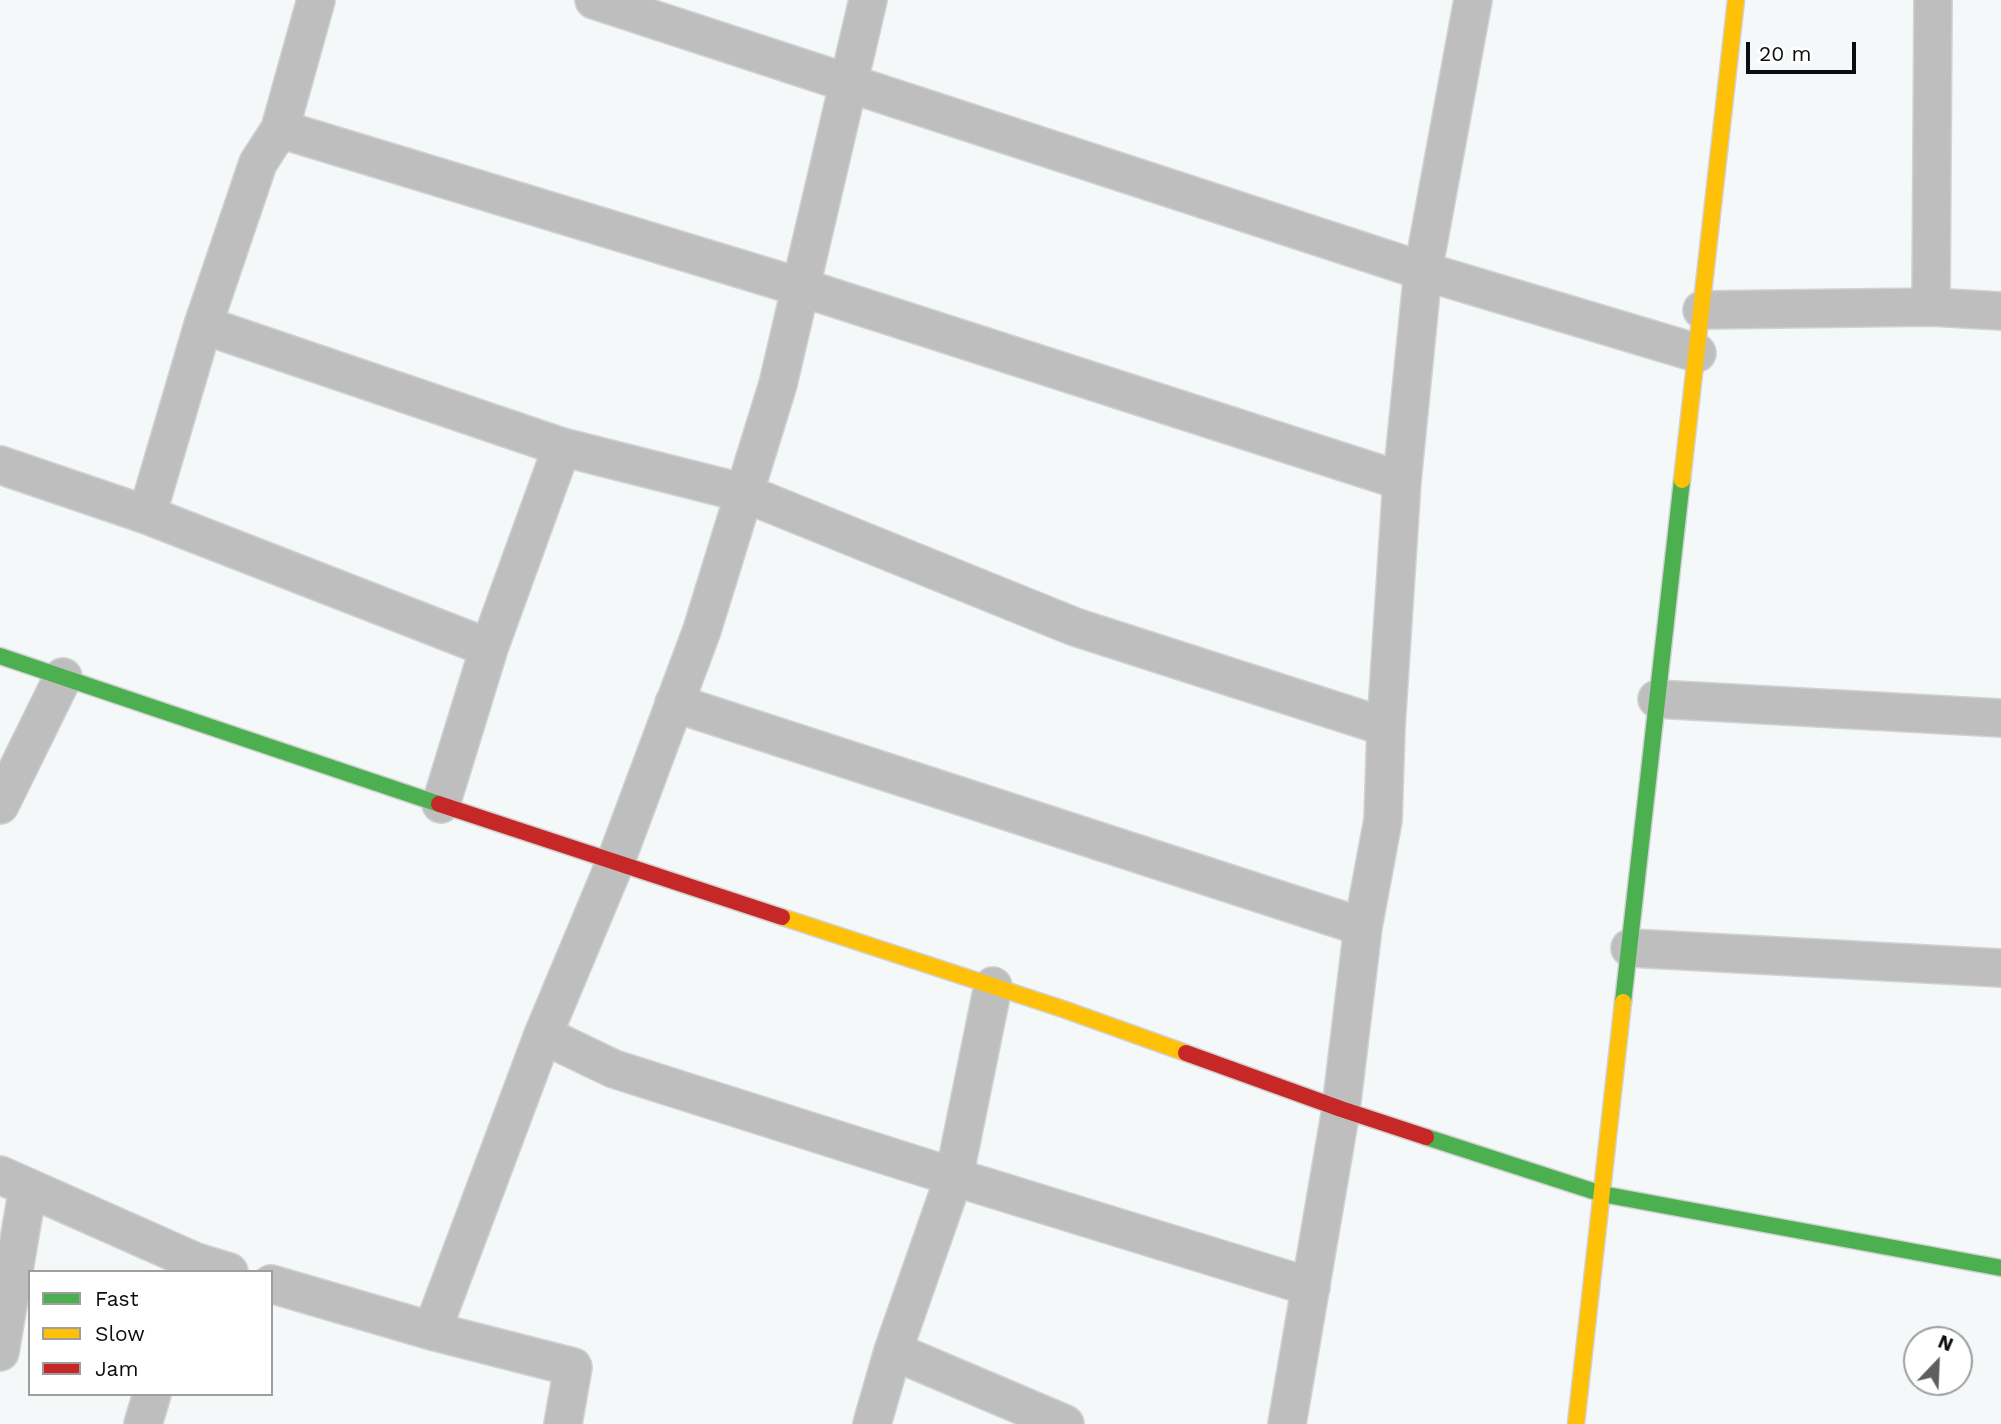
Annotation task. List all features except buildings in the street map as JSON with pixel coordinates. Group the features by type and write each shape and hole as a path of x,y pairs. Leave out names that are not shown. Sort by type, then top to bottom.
{"street":[{"path":"146,515 203,325 258,163 280,128 316,0"},
{"path":"594,0 1423,271 1696,353"},
{"path":"432,1331 543,1035 615,863 702,629 778,384 868,0"},
{"path":"1287,1424 1342,1109 1363,927 1383,820 1402,481 1423,271 1473,0"},
{"path":"1576,1424 1737,0"},
{"path":"1931,307 1933,0"},
{"path":"280,128 800,287 1402,481"},
{"path":"1702,310 1931,307 2001,311"},
{"path":"203,325 562,447 744,493 1075,627 1387,727"},
{"path":"441,804 489,648 562,447"},
{"path":"0,465 146,515 489,648"},
{"path":"0,656 615,863 993,986 1342,1109 1602,1195 2001,1268"},
{"path":"0,805 63,677"},
{"path":"1657,699 2001,718"},
{"path":"674,703 1363,927"},
{"path":"1630,948 2001,968"},
{"path":"872,1424 892,1351 954,1177 993,986"},
{"path":"543,1035 614,1069 1311,1287"},
{"path":"0,1352 14,1182 206,1269"},
{"path":"273,1285 432,1331 573,1367 563,1424"},
{"path":"892,1351 1065,1424"},
{"path":"143,1424 151,1396"}],"traffic: fast":[{"path":"1623,1002 1682,480"},
{"path":"0,656 439,804"},
{"path":"1426,1137 1602,1194 2001,1268"}],"traffic: slow":[{"path":"1682,480 1736,0"},
{"path":"782,917 1063,1009 1186,1053"},
{"path":"1576,1424 1623,1002"}],"traffic: jam":[{"path":"439,804 782,917"},
{"path":"1186,1053 1426,1137"}]}
